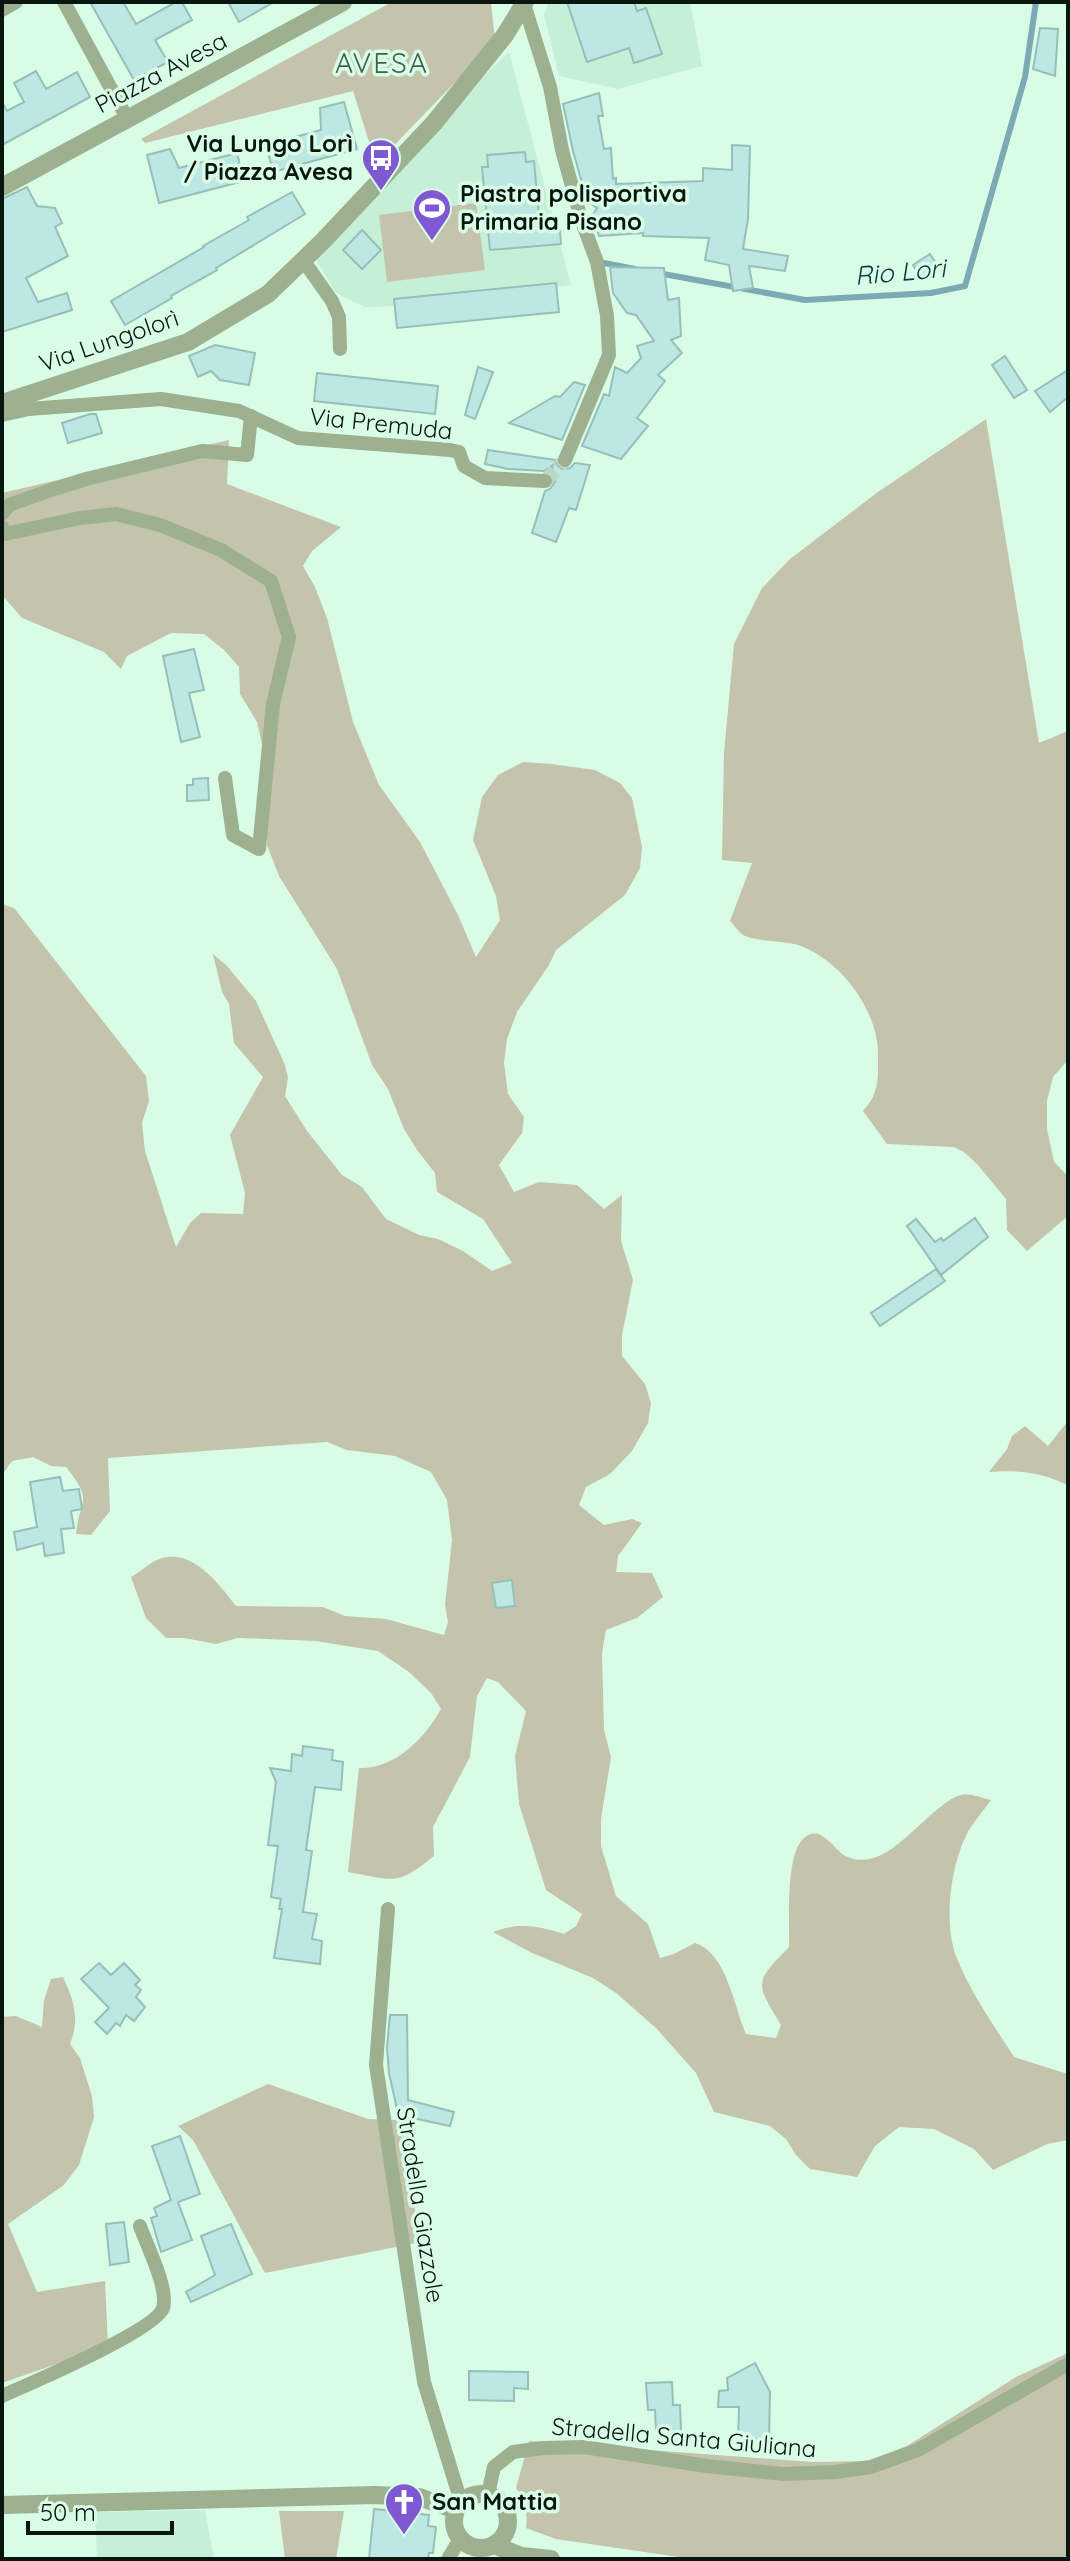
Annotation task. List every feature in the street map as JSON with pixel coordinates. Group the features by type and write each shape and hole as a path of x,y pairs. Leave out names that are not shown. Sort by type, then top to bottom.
{"street":[{"path":"2,10 16,2"},
{"path":"64,2 127,118"},
{"name":"Piazza Avesa","path":"2,187 343,2"},
{"path":"524,3 550,87 577,205 597,262 607,316 609,355 565,460"},
{"name":"Via Lungolorì","path":"2,403 188,342 268,294 434,123 489,56 524,3"},
{"path":"303,260 332,301 339,317 340,349"},
{"name":"Via Lungolorì","path":"2,415 29,409 161,399"},
{"name":"Via Premuda","path":"161,399 239,411 298,438 450,450 459,452 464,466 485,478 545,481"},
{"path":"2,514 9,505 48,491 188,454 202,451 247,455 251,416"},
{"path":"2,527 5,534 80,518 116,514 160,525 221,550 271,581 289,637 273,704 259,849 233,835 225,778"},
{"name":"Stradella Giazzole","path":"388,1909 376,2065 424,2382 458,2506"},
{"path":"2,2396 117,2341 162,2312 164,2300 161,2283 140,2226"},
{"name":"Stradella Santa Giuliana","path":"488,2494 494,2467 513,2452 543,2448 584,2447 783,2474 871,2467 918,2450 1068,2364"},
{"path":"478,2493 488,2494 499,2500 506,2510 509,2520 507,2529 494,2545 476,2548 460,2539 453,2521 458,2506 478,2493"},
{"path":"2,2505 375,2495 419,2497 458,2506"},
{"path":"448,2559 460,2539"},
{"path":"494,2545 521,2556 551,2559"}],"shaded area":[{"path":"392,2 491,2 495,41 376,164 353,91 145,143 141,139"},
{"path":"549,2 690,2 702,66 618,89 559,76 544,15"},
{"path":"509,52 571,285 396,306 365,307 336,293 316,260 472,86"},
{"name":"Piastra polisportiva Primaria Pisano","path":"476,203 485,270 387,282 379,215"},
{"path":"986,419 1039,743 1068,731 1068,1060 1053,1077 1047,1101 1047,1129 1054,1162 1068,1176 1068,1216 1027,1251 1007,1230 1006,1199 964,1152 954,1147 887,1144 863,1111 875,1091 878,1070 876,1037 864,1004 842,974 813,952 792,943 762,940 740,932 730,921 752,863 722,860 724,753 734,644 762,588 790,559 878,492"},
{"path":"229,440 227,484 341,527 312,551 303,566 327,618 353,722 379,785 420,842 476,957 500,920 496,896 473,840 482,797 498,775 523,762 595,770 620,783 632,798 642,847 640,868 625,895 556,950 517,1012 507,1039 504,1063 508,1094 524,1117 522,1133 499,1165 514,1192 539,1182 577,1185 604,1209 622,1195 621,1241 633,1280 622,1335 622,1356 645,1384 651,1403 648,1423 632,1451 610,1474 586,1487 579,1505 604,1525 632,1519 642,1523 618,1556 616,1572 652,1573 663,1597 637,1618 606,1630 602,1653 604,1730 611,1757 601,1819 601,1846 616,1896 648,1924 660,1958 695,1943 706,1949 722,1969 746,2034 776,2038 781,2025 766,2000 762,1983 769,1968 789,1947 791,1874 797,1848 803,1839 810,1834 821,1835 848,1857 870,1859 902,1841 953,1798 968,1795 991,1800 969,1830 958,1858 951,1892 952,1942 982,2008 1014,2057 1068,2074 1068,2140 1047,2144 993,2170 974,2149 934,2129 899,2127 875,2146 857,2177 810,2169 786,2139 770,2126 714,2112 696,2073 656,2028 616,1993 593,1978 530,1952 493,1932 528,1926 564,1934 576,1926 582,1914 546,1890 519,1804 515,1756 526,1711 498,1682 487,1678 477,1696 470,1757 433,1827 434,1856 411,1873 394,1879 348,1872 359,1768 372,1767 396,1758 417,1741 441,1709 431,1693 409,1672 378,1651 316,1641 238,1638 216,1644 166,1638 146,1618 131,1577 159,1559 183,1558 204,1570 236,1606 323,1607 345,1616 386,1619 444,1635 448,1622 445,1605 452,1540 447,1500 431,1472 395,1456 347,1450 327,1442 108,1458 110,1511 91,1535 76,1534 83,1494 66,1467 51,1466 33,1457 12,1461 2,1475 2,904 14,908 146,1076 149,1101 142,1123 145,1151 176,1247 190,1223 201,1213 243,1214 245,1193 230,1135 263,1077 234,1043 229,1004 222,992 213,954 256,1001 285,1065 288,1078 285,1096 307,1131 342,1175 362,1187 386,1219 463,1251 492,1271 512,1263 483,1219 437,1192 435,1173 404,1129 388,1089 372,1065 337,969 279,876 267,845 267,767 257,722 240,694 239,667 204,634 171,633 127,656 121,669 104,652 22,618 2,595 2,493"},
{"path":"1068,1421 1068,1485 1029,1473 989,1472 1007,1449 1012,1436 1025,1426 1048,1446"},
{"path":"63,1977 74,2010 75,2026 70,2044 80,2058 92,2096 94,2117 79,2165 64,2185 8,2224 37,2292 105,2281 108,2346 2,2383 2,2017 16,2016 42,2027 44,2000 51,1979"},
{"path":"268,2084 368,2119 397,2120 412,2125 416,2243 265,2273 193,2140 178,2126"},
{"path":"1068,2353 1068,2559 692,2559 556,2539 526,2528 525,2506 516,2488 529,2441 813,2462 867,2461 907,2446 1016,2377"},
{"path":"205,2510 214,2559 97,2559 95,2512"},
{"path":"279,2511 344,2511 336,2559 285,2559"}],"building":[{"path":"90,2 123,2 136,24 176,2 182,2 192,20 155,40 168,62 134,80"},
{"path":"228,2 274,2 239,22"},
{"path":"567,2 634,2 637,11 646,8 662,54 634,63 629,48 587,62"},
{"path":"1040,28 1058,29 1055,76 1033,69"},
{"path":"36,71 46,89 77,72 90,97 2,145 2,102 7,111 24,102 14,83"},
{"path":"599,93 603,116 598,116 604,149 611,148 616,184 703,181 703,168 732,170 732,145 750,146 748,219 743,249 788,256 785,271 749,266 753,288 733,291 729,265 705,260 709,238 643,236 643,233 599,236 592,216 597,208 587,201 563,104"},
{"path":"344,102 357,149 273,172 266,145 321,130 320,108"},
{"path":"170,149 179,168 237,153 244,181 159,203 147,155"},
{"path":"525,152 526,162 534,161 539,217 550,216 552,230 560,230 561,244 490,250 482,167 488,167 487,155"},
{"path":"27,187 37,206 55,208 62,223 55,227 68,256 26,278 38,302 67,293 72,310 2,332 2,199"},
{"path":"292,192 305,214 125,325 111,301"},
{"path":"362,230 381,250 362,269 343,250"},
{"path":"930,254 939,268 921,278 913,265"},
{"path":"610,267 664,268 668,300 679,298 681,336 671,340 682,353 658,375 665,381 637,418 648,426 621,459 582,446 604,394 609,396 615,367 627,373 641,358 637,346 654,341 636,315 627,313 613,293"},
{"path":"556,283 559,312 397,328 394,299"},
{"path":"215,345 255,353 249,385 220,380 211,371 198,377 189,356"},
{"path":"1005,356 1027,390 1014,398 992,365"},
{"path":"478,367 493,372 475,419 465,415"},
{"path":"1068,370 1068,397 1050,412 1035,391"},
{"path":"317,373 438,386 435,414 314,401"},
{"path":"574,382 585,385 562,440 509,423 555,396 560,397"},
{"path":"96,414 102,433 68,443 62,423"},
{"path":"488,450 555,460 562,469 570,468 575,463 590,465 576,510 569,508 556,542 532,533 545,491 555,482 551,473 553,465 544,471 485,464"},
{"path":"194,649 204,690 189,693 200,737 181,742 163,656"},
{"path":"208,778 209,800 187,801 187,785 193,785 193,779"},
{"path":"975,1218 988,1237 941,1275 907,1226 916,1219 935,1242 941,1238 943,1241"},
{"path":"936,1269 945,1281 880,1326 871,1313"},
{"path":"60,1477 63,1491 79,1489 82,1509 71,1511 74,1528 61,1529 64,1553 45,1556 43,1543 17,1550 14,1532 37,1527 30,1482"},
{"path":"512,1580 515,1606 496,1608 492,1583"},
{"path":"303,1746 333,1750 332,1760 343,1762 341,1790 315,1787 306,1850 312,1851 303,1912 317,1914 312,1939 322,1941 320,1964 274,1958 282,1909 279,1909 281,1899 271,1897 278,1846 268,1845 276,1782 270,1768 291,1771 292,1754 302,1756"},
{"path":"99,1963 111,1975 124,1963 140,1980 135,1985 141,1990 136,1997 145,2007 134,2021 126,2015 120,2026 116,2023 107,2034 95,2022 109,2008 81,1979"},
{"path":"390,2015 407,2015 408,2100 454,2112 450,2126 408,2117 407,2132 402,2132 389,2073 387,2047"},
{"path":"180,2136 200,2194 178,2202 192,2240 161,2252 151,2218 157,2216 154,2208 171,2200 152,2146"},
{"path":"124,2222 129,2262 110,2265 106,2224"},
{"path":"231,2224 252,2274 191,2302 186,2292 215,2275 201,2236"},
{"path":"755,2363 770,2392 769,2440 738,2438 739,2407 718,2407 719,2391 728,2390 727,2378"},
{"path":"469,2371 528,2372 528,2389 514,2388 514,2401 469,2400"},
{"path":"672,2382 673,2405 680,2405 681,2430 656,2431 655,2410 648,2410 646,2383"},
{"path":"374,2509 429,2515 428,2526 436,2527 433,2553 429,2553 428,2559 369,2559"}],"waterway":[{"name":"Rio Lori","path":"658,273 805,300 931,293 965,286 1025,77 1036,2"},
{"name":"Rio Lori","path":"599,262 635,269"}],"tunnel":[{"path":"545,481 565,460"}],"place":[{"name":"Via Lungo Lorì / Piazza Avesa","path":"381,192"},
{"name":"Piastra polisportiva Primaria Pisano","path":"432,242"},
{"name":"San Mattia","path":"404,2536"}],"district":[{"name":"AVESA","path":"382,63"}]}
